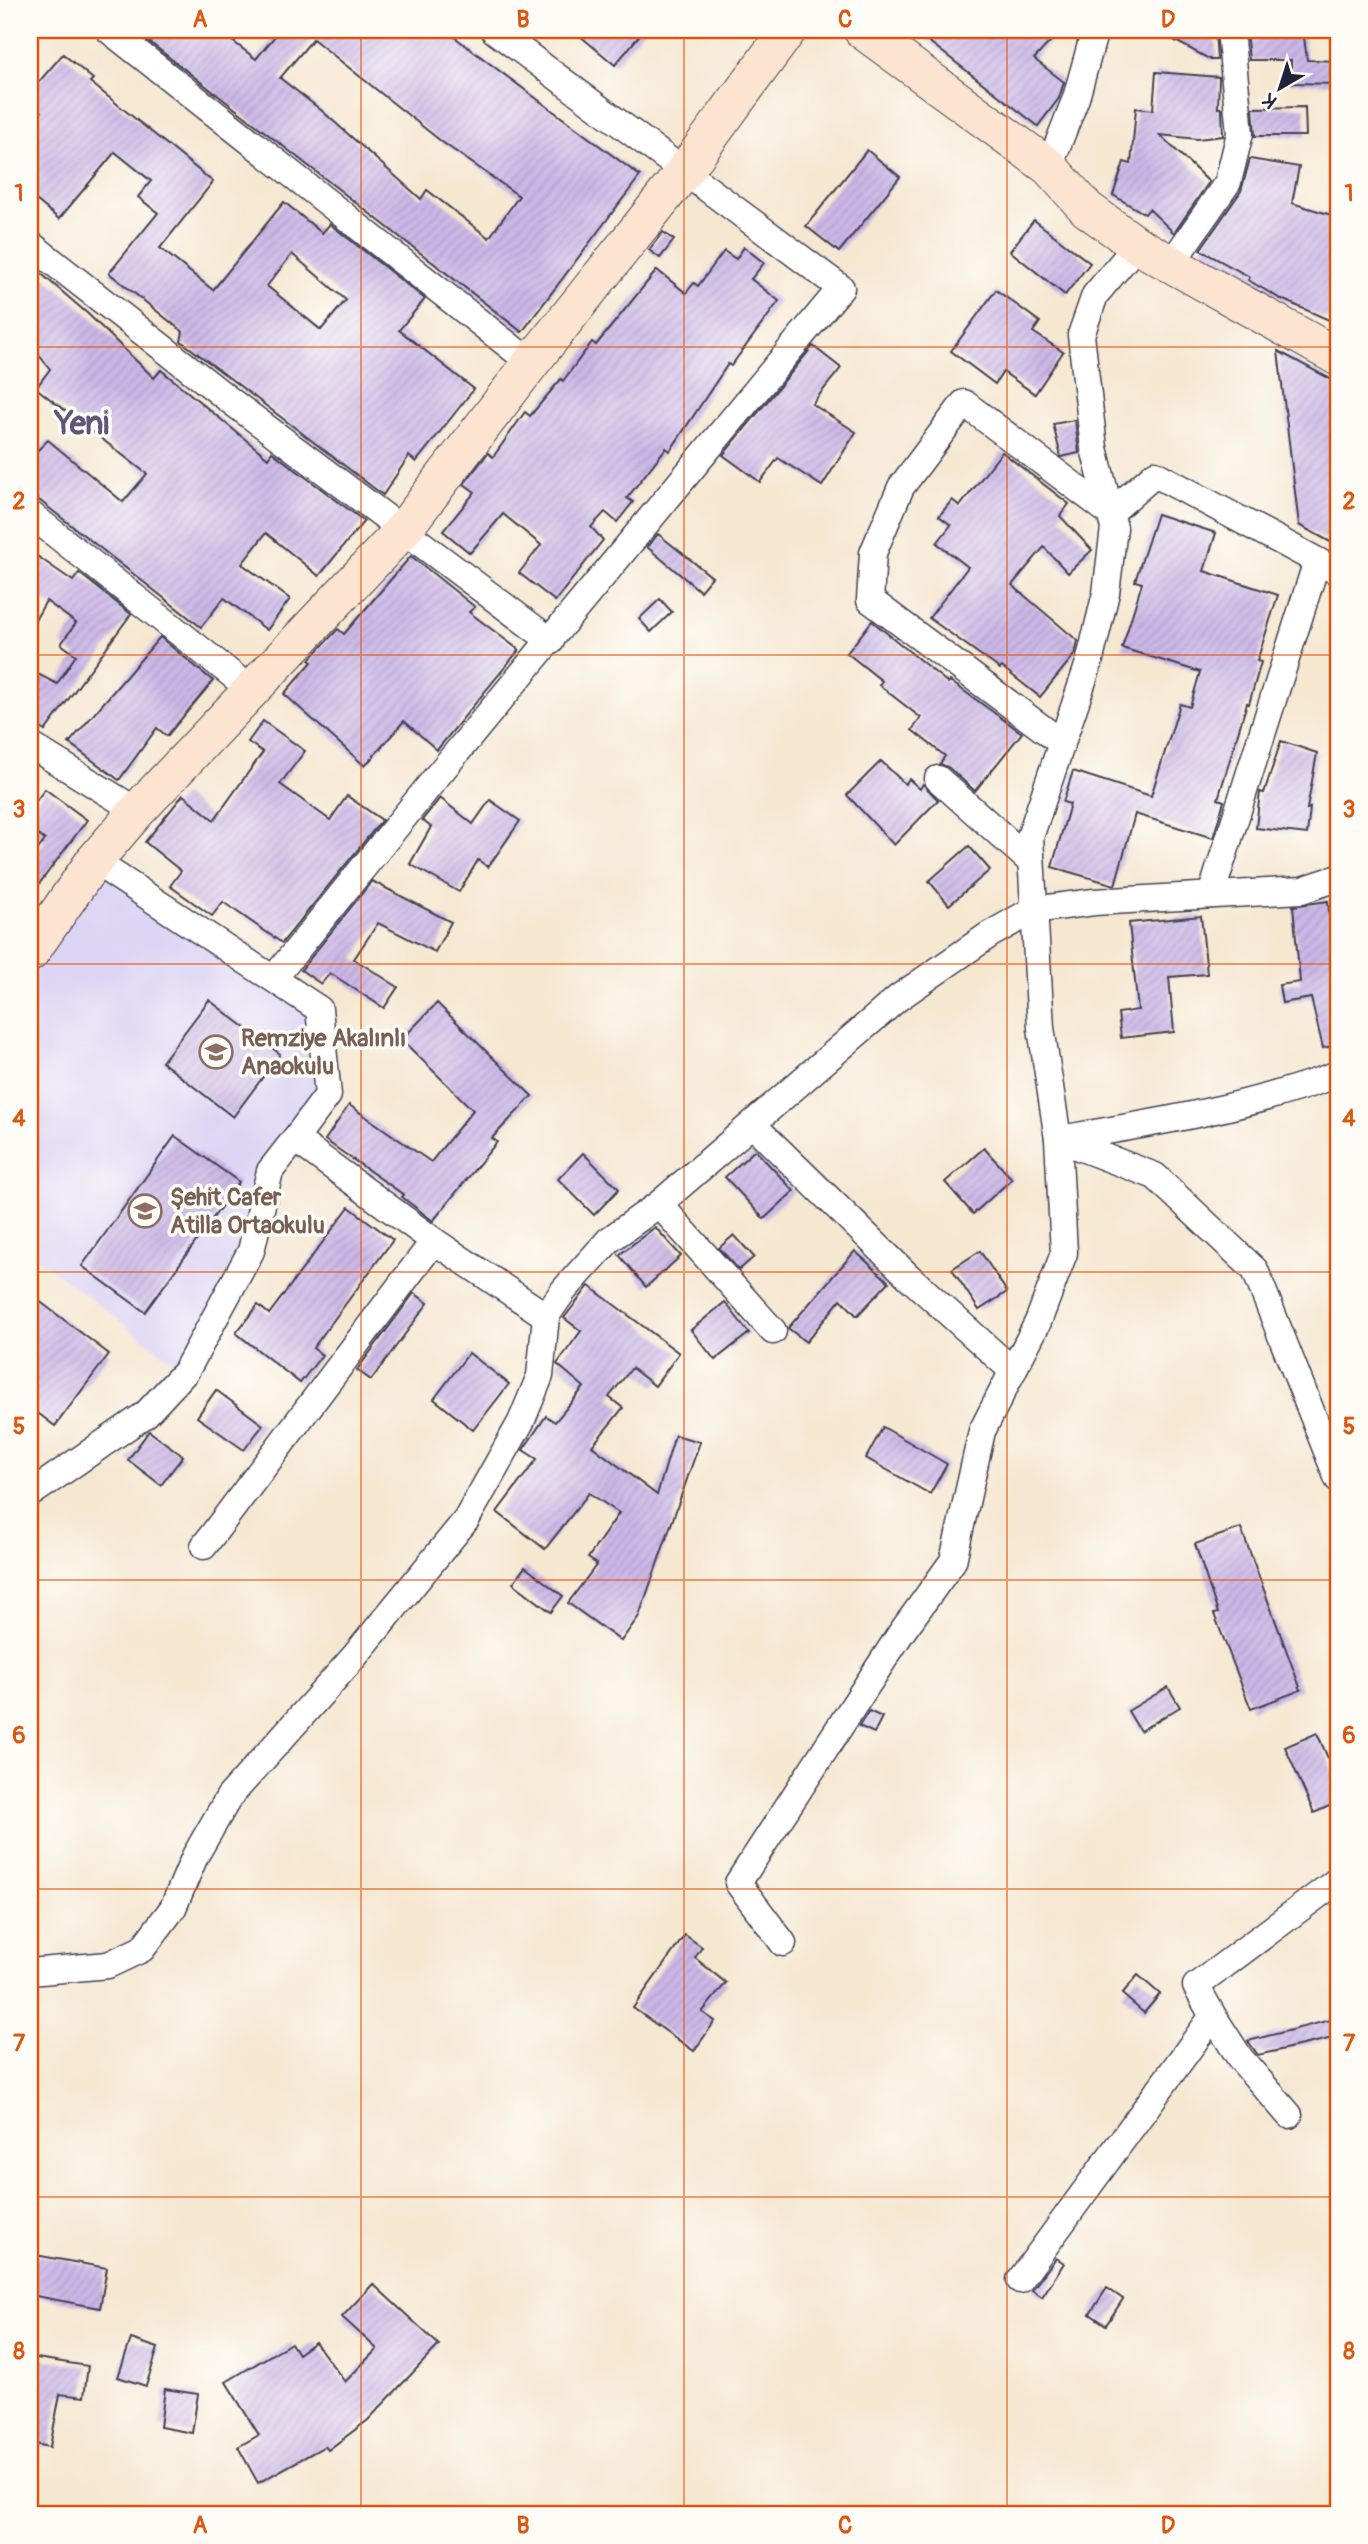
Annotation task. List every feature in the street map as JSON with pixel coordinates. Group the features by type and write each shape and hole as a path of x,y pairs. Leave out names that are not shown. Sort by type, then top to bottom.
{"street":[{"path":"109,30 531,363"},
{"path":"274,978 438,775 841,288 494,30"},
{"path":"30,953 94,861 137,811 403,530 531,363 683,173 789,30"},
{"path":"862,30 1049,167 1087,209 1137,245 1338,357"},
{"path":"1049,167 1076,98 1095,30"},
{"path":"1171,264 1228,182 1240,133 1230,30"},
{"path":"30,244 232,402 551,641"},
{"path":"783,1943 738,1884 901,1633 953,1561 982,1431 1038,1322 1064,1253 1058,1139 1041,1028 1030,837 1089,663 1106,593 1114,528 1094,448 1080,335 1095,295 1137,245"},
{"path":"1062,743 870,600 873,552 901,487 964,403 1110,513"},
{"path":"1110,513 1154,474 1328,567 1211,895"},
{"path":"30,513 250,689"},
{"path":"30,745 137,811"},
{"path":"938,779 1031,862"},
{"path":"30,1494 146,1414 186,1371 251,1251 270,1171 328,1095 319,1009 94,861"},
{"path":"30,1972 108,1965 142,1949 173,1908 195,1856 229,1797 354,1657 466,1520 521,1422 540,1376 546,1316 564,1290 609,1240 659,1204 898,998 989,935 1033,911 1094,902 1301,890 1338,878"},
{"path":"1058,1139 1180,1119 1290,1092 1338,1074"},
{"path":"752,1125 909,1277 1013,1371"},
{"path":"295,1139 434,1241 546,1316"},
{"path":"1058,1139 1155,1176 1255,1270 1338,1479"},
{"path":"659,1204 773,1331"},
{"path":"204,1546 434,1241"},
{"path":"1289,2115 1240,2058 1196,1986 1338,1880"},
{"path":"1020,2280 1213,2016"}],"shaded area":[{"path":"94,861 319,1009 328,1095 270,1171 186,1371 30,1253 30,953"}],"building":[{"path":"134,30 218,30 256,59 280,30 445,30 640,176 522,332","holes":["313,39 442,142 519,196 489,238 427,190 421,199 321,110 280,78"]},
{"path":"573,30 644,30 615,65"},
{"path":"914,30 1061,30 1034,59 1064,82 1059,98 1038,126"},
{"path":"1155,30 1215,30 1217,60 1211,60"},
{"path":"1246,30 1303,30 1307,60 1338,61 1338,84 1291,83 1291,60 1249,60"},
{"path":"63,54 93,79 90,82 213,182 160,248 213,290 284,202 322,233 330,224 425,299 399,330 474,389 416,462 409,456 383,495 181,341 183,332 109,273 158,213 138,197 151,181 115,152 59,219 30,195 30,126 41,112 30,102 30,92","holes":["292,254 346,300 321,330 267,286"]},
{"path":"1156,72 1219,77 1218,108 1222,108 1223,136 1197,139 1160,135 1209,182 1174,233 1149,209 1145,214 1113,195 1124,162 1131,164 1136,108 1153,110"},
{"path":"1305,107 1306,136 1255,136 1253,108"},
{"path":"867,150 900,177 839,252 806,226"},
{"path":"1250,159 1299,167 1292,203 1338,217 1338,324 1279,298 1248,280 1250,277 1200,250 1241,191"},
{"path":"1034,220 1090,263 1065,295 1010,251"},
{"path":"663,232 674,240 660,258 649,250"},
{"path":"744,247 764,263 751,279 779,301 731,366 728,364 670,451 666,448 627,498 633,502 617,522 605,512 591,527 603,540 555,601 519,573 541,545 503,514 470,553 443,531 475,492 464,484 488,453 493,457 525,412 530,416 561,379 563,381 592,342 596,345 657,270 686,293 694,283 698,286 724,251 736,259"},
{"path":"30,264 88,314 154,378 161,370 268,458 272,452 364,521 319,576 266,533 242,564 290,599 267,630 224,598 201,627 30,493 30,441 38,450 48,440 123,502 147,474 36,388 50,369 30,344"},
{"path":"996,290 1040,322 1033,332 1063,352 1035,394 1003,372 995,384 951,351"},
{"path":"813,346 841,368 812,404 856,432 822,486 778,458 760,482 723,455"},
{"path":"1278,351 1338,383 1338,546 1299,525"},
{"path":"1075,420 1079,453 1061,457 1053,424"},
{"path":"1002,452 1069,504 1060,516 1092,550 1068,573 1044,547 1012,585 1078,641 1075,654 1040,697 1002,667 1000,669 929,618 968,567 937,543 951,525 939,516 952,500 960,506"},
{"path":"1157,514 1216,533 1204,571 1278,595 1257,661 1261,662 1249,704 1247,703 1218,799 1224,801 1213,838 1135,814 1115,885 1052,867 1070,804 1063,802 1073,771 1151,796 1180,704 1190,707 1200,672 1122,648 1142,583 1135,581"},
{"path":"658,534 712,577 700,591 647,547"},
{"path":"37,556 73,581 79,573 131,614 45,731 30,720 30,686 38,674 57,684 76,655 61,644 76,623 46,601 30,629 30,566"},
{"path":"411,556 475,607 469,612 519,650 437,750 404,721 365,766 284,694 312,662 309,660 338,629 344,634"},
{"path":"660,599 672,612 651,632 639,619"},
{"path":"872,621 948,683 950,681 1022,733 975,791 948,767 940,764 945,756 912,730 921,718 879,685 882,681 847,653"},
{"path":"160,637 213,681 167,736 157,728 119,780 69,743"},
{"path":"263,721 305,751 280,784 330,820 347,796 382,820 282,943 223,902 212,916 170,886 181,871 145,842 183,795 214,820 263,752 248,742"},
{"path":"1281,741 1317,753 1307,809 1310,808 1307,834 1256,828 1260,792 1264,793"},
{"path":"881,761 905,784 909,779 920,789 923,784 938,800 894,845 847,795"},
{"path":"45,789 87,820 30,896 30,860 45,840 30,829 30,809"},
{"path":"440,798 473,824 490,800 520,821 488,867 478,860 459,892 410,864 431,827 422,820"},
{"path":"969,846 990,870 949,905 929,881"},
{"path":"372,881 451,922 435,952 378,923 354,959 398,987 384,1008 330,973 321,984 301,970"},
{"path":"1328,901 1335,975 1338,974 1338,1045 1323,1048 1311,998 1282,1003 1279,985 1300,982 1293,906"},
{"path":"1201,916 1207,974 1169,977 1174,1032 1121,1038 1118,1013 1138,1010 1129,923"},
{"name":"Remziye Akalınlı Anaokulu","path":"209,1000 280,1054 233,1117 162,1062"},
{"path":"437,1003 532,1096 492,1138 497,1142 433,1221 402,1197 404,1195 325,1140 349,1105 431,1162 473,1110 405,1043 405,1036"},
{"name":"Şehit Cafer Atilla Ortaokulu","path":"175,1136 239,1182 145,1312 82,1266"},
{"path":"984,1148 1012,1179 973,1214 945,1182"},
{"path":"755,1150 794,1191 764,1219 725,1177"},
{"path":"583,1153 619,1189 594,1215 558,1179"},
{"path":"349,1207 393,1240 313,1348 322,1355 300,1383 236,1333 258,1305 269,1314"},
{"path":"655,1227 681,1256 646,1287 619,1255"},
{"path":"734,1235 754,1257 739,1270 719,1248"},
{"path":"855,1251 889,1282 857,1316 841,1299 806,1342 788,1328"},
{"path":"980,1251 1007,1292 979,1310 952,1269"},
{"path":"589,1286 679,1353 655,1386 632,1368 609,1397 623,1408 592,1446 657,1495 675,1435 700,1442 639,1616 621,1641 568,1603 597,1564 588,1558 619,1513 589,1493 545,1549 497,1512 537,1459 523,1450 546,1416 555,1422 584,1387 557,1364 581,1331 564,1318"},
{"path":"414,1293 428,1303 371,1380 357,1370"},
{"path":"30,1294 109,1354 55,1426 30,1407"},
{"path":"725,1302 749,1333 715,1360 691,1330"},
{"path":"469,1353 509,1384 473,1430 434,1399"},
{"path":"216,1390 263,1425 244,1450 197,1417"},
{"path":"883,1427 947,1464 930,1494 866,1458"},
{"path":"149,1431 183,1456 161,1485 128,1460"},
{"path":"1241,1528 1301,1690 1251,1709 1214,1614 1218,1613 1195,1544"},
{"path":"525,1567 563,1596 551,1612 513,1583"},
{"path":"1168,1687 1180,1707 1140,1731 1128,1711"},
{"path":"869,1711 882,1717 874,1733 859,1726"},
{"path":"1317,1733 1338,1781 1338,1802 1314,1813 1285,1747"},
{"path":"685,1935 702,1947 695,1958 726,1983 702,2012 715,2021 694,2051 633,2008"},
{"path":"1138,1975 1160,1994 1144,2013 1122,1994"},
{"path":"1338,2018 1338,2037 1258,2055 1248,2041"},
{"path":"30,2254 107,2268 100,2308 30,2295"},
{"path":"1056,2258 1064,2263 1042,2297 1032,2290"},
{"path":"373,2284 439,2345 368,2420 328,2450 325,2446 258,2483 238,2447 259,2435 226,2382 291,2343 298,2354 315,2342 345,2382 377,2349 342,2317"},
{"path":"1107,2288 1123,2299 1106,2325 1090,2314"},
{"path":"131,2339 158,2348 146,2386 118,2377"},
{"path":"30,2357 88,2366 84,2397 60,2394 50,2447 30,2443"},
{"path":"165,2389 198,2394 192,2433 160,2427"}],"place":[{"name":"Remziye Akalınlı Anaokulu","path":"216,1052"},
{"name":"Şehit Cafer Atilla Ortaokulu","path":"145,1211"}],"district":[{"name":"Yeni","path":"82,423"}]}
